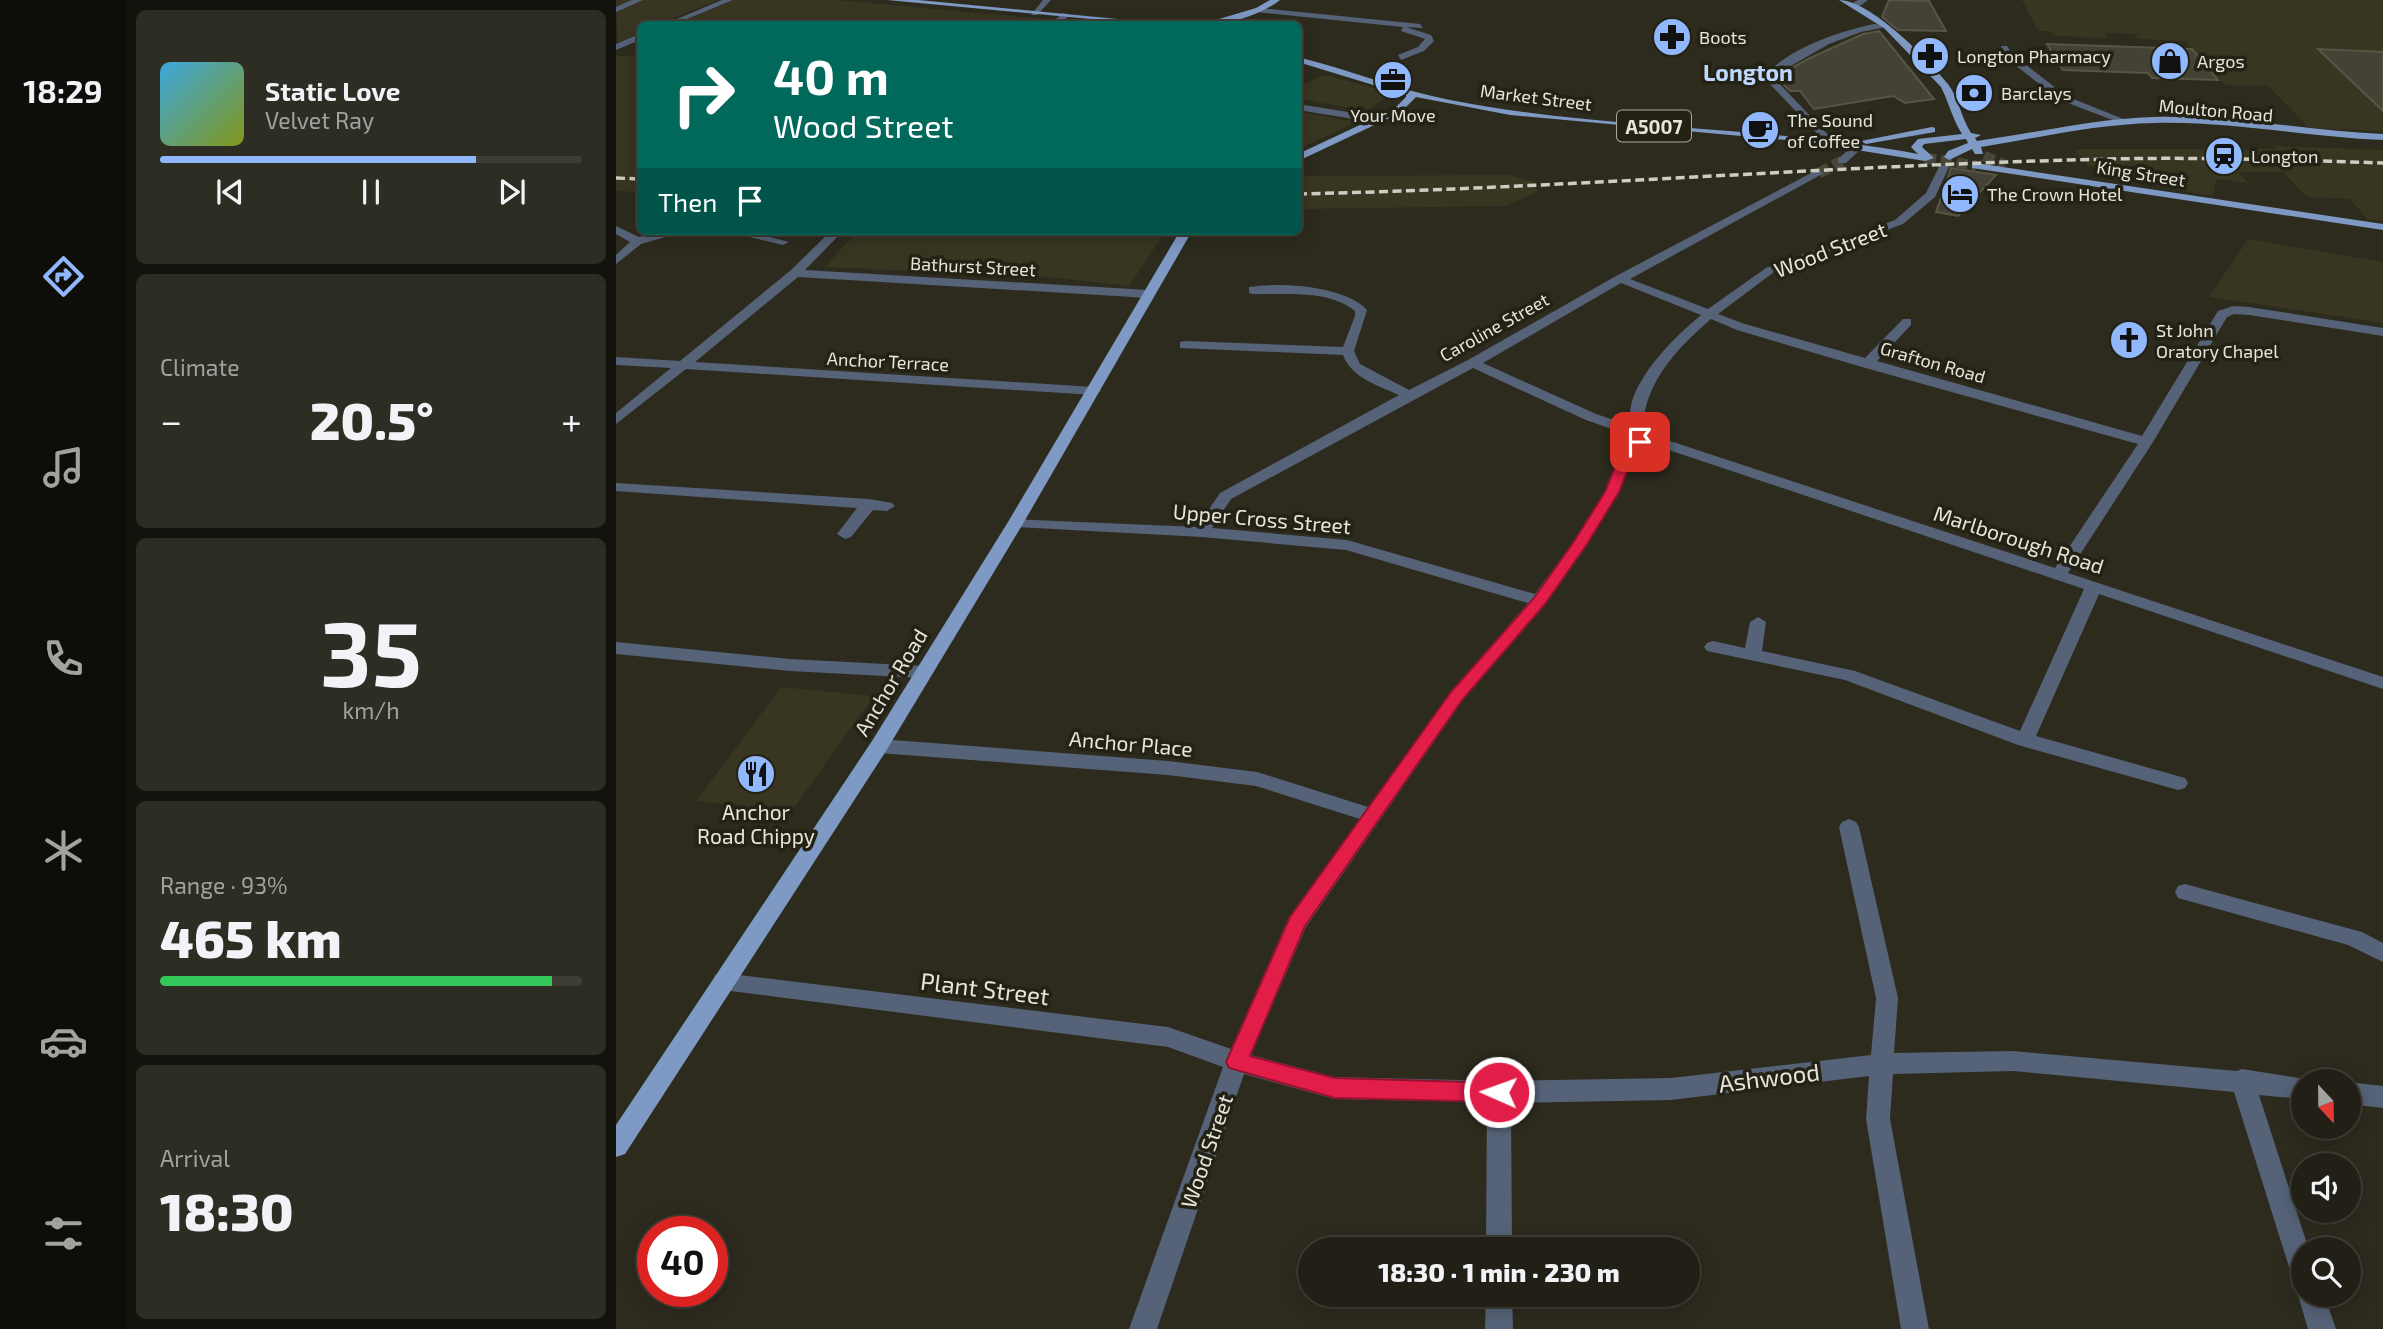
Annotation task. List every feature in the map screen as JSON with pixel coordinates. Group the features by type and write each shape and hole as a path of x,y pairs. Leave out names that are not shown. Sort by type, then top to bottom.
{"main road":[{"path":"891,0 1133,21"},
{"path":"1236,21 1276,0"},
{"path":"1843,0 1887,26 1945,86 1952,99 1955,117 1984,156"},
{"path":"1217,21 1255,11"},
{"name":"Market Street","path":"1302,60 1449,102 1559,116 1859,146"},
{"path":"1302,156 1397,110 1410,98 1410,91"},
{"path":"1397,110 1449,102"},
{"path":"1834,142 1885,139 1938,129 1955,117"},
{"name":"Moulton Road","path":"1859,146 1927,158 1916,147 1917,144 2126,122 2191,120 2288,132 2383,137"},
{"path":"1947,162 1952,153 1970,140"},
{"path":"2004,165 2029,173"},
{"name":"King Street","path":"1976,166 2383,227"},
{"name":"Anchor Road","path":"616,1146 879,746 1016,522 1184,235"}],"street":[{"path":"616,10 639,0"},
{"path":"676,21 729,0"},
{"path":"1034,13 1047,0"},
{"path":"1854,6 1864,0"},
{"path":"1255,11 1420,26"},
{"path":"1058,21 1066,15"},
{"path":"1377,22 1428,37 1430,41 1421,50 1401,57"},
{"path":"1834,142 1771,80 1770,74 1847,32 1887,26"},
{"path":"618,49 637,39"},
{"path":"618,49 637,50"},
{"path":"2027,56 2007,52 2035,78 2063,98 2126,122"},
{"path":"1302,108 1379,120"},
{"path":"1842,161 1859,146"},
{"name":"Wood Street","path":"1143,1329 1237,1062 1297,923 1457,696 1539,601 1580,544 1612,492 1626,457 1638,437 1640,398 1662,362 1683,337 1711,313 1770,271 1899,222 1931,195 1947,162"},
{"name":"Caroline Street","path":"1202,532 1225,496 1819,173"},
{"path":"616,229 637,241"},
{"path":"616,261 637,241 663,235"},
{"path":"765,235 783,242"},
{"path":"616,420 795,273 833,235"},
{"name":"Bathurst Street","path":"795,273 1149,294"},
{"name":"Grafton Road","path":"1620,279 1741,327 2146,442"},
{"path":"1253,290 1336,294 1355,303 1361,310 1361,316 1348,351 1354,366 1361,372 1409,394"},
{"path":"2059,573 2146,442 2222,314 2233,310 2383,332"},
{"path":"1867,364 1907,323"},
{"path":"1185,345 1348,351"},
{"name":"Anchor Terrace","path":"616,361 1094,391"},
{"name":"Marlborough Road","path":"1473,363 1638,437 2059,573 2383,683"},
{"path":"616,487 887,506"},
{"path":"845,534 869,504"},
{"name":"Upper Cross Street","path":"1016,522 1202,532 1348,545 1539,601"},
{"path":"2025,740 2094,586"},
{"path":"1753,655 1758,622"},
{"path":"1713,647 1849,675 2025,740 2178,783"},
{"path":"616,648 790,665 924,672"},
{"name":"Anchor Place","path":"879,746 1168,768 1257,779 1374,816"},
{"path":"1849,827 1887,998 1878,1119 1915,1329"},
{"path":"2185,892 2354,938 2383,953"},
{"name":"Plant Street","path":"723,982 1168,1038 1237,1062"},
{"name":"Ashwood","path":"1237,1062 1335,1088 1499,1092 1671,1089 1882,1064 2013,1060 2291,1086"},
{"path":"2242,1080 2292,1237"},
{"path":"1499,1092 1499,1237"},
{"path":"2361,1094 2383,1097"},
{"path":"1499,1307 1499,1329"},
{"path":"2315,1307 2322,1329"}],"shaded area":[{"path":"616,0 718,0 667,21 637,21 637,34 618,43"},
{"path":"734,0 838,0 1056,20 1054,21 682,21"},
{"path":"2022,0 2383,0 2383,131 2309,128 2268,86 2225,85 2185,41 2138,39 2135,34 2106,33 2107,38 2053,36 2053,33 2048,31 2038,31"},
{"path":"616,56 637,56 637,192 616,191"},
{"path":"1325,75 1393,93 1366,111 1302,100 1302,85"},
{"path":"1302,113 1356,122 1302,148"},
{"path":"2274,146 2383,150 2383,221 2367,219 2350,199 2307,197 2283,172 2239,172 2248,183 2216,179 2213,196 2155,186 2159,173 2143,173 2134,166 2089,166 2075,151 2276,149"},
{"path":"1509,175 1532,181 1538,192 1506,206 1302,209 1302,176"},
{"path":"853,235 1163,235 1129,286 1046,277 825,267"},
{"path":"2248,239 2383,262 2383,323 2209,297"},
{"path":"781,687 874,696 791,812 696,801"}],"building":[{"path":"1889,0 1929,1 1946,31 1898,30 1882,17"},
{"path":"1879,31 1934,99 1905,103 1893,96 1814,109 1800,91 1790,91 1784,85 1786,71 1863,34"},
{"path":"2047,44 2192,49 2218,80 2152,78 2148,73 2063,70"},
{"path":"2318,49 2383,52 2383,111"},
{"name":"The Crown Hotel","path":"1951,168 1996,175 1958,216 1936,212"}],"tunnel":[{"path":"1984,156 2005,165"},
{"path":"1925,158 1976,166"},
{"path":"1819,173 1842,161"}],"railway":[{"path":"1302,194 2110,159 2383,163"},
{"path":"616,178 637,179"}],"place":[{"name":"Boots","path":"1672,37"},
{"name":"Longton Pharmacy","path":"1930,56"},
{"name":"Argos","path":"2170,61"},
{"name":"Your Move","path":"1393,80"},
{"name":"Barclays","path":"1974,93"},
{"name":"The Sound of Coffee","path":"1760,130"},
{"name":"Longton","path":"2224,156"},
{"name":"The Crown Hotel","path":"1960,194"},
{"name":"St John Oratory Chapel","path":"2129,340"},
{"name":"Anchor Road Chippy","path":"756,774"}],"district":[{"name":"Longton","path":"1748,72"}],"route":[{"path":"1499,1092 1335,1088 1237,1062 1297,923 1457,696 1539,601 1580,544 1612,492 1626,457 1640,442"}]}
